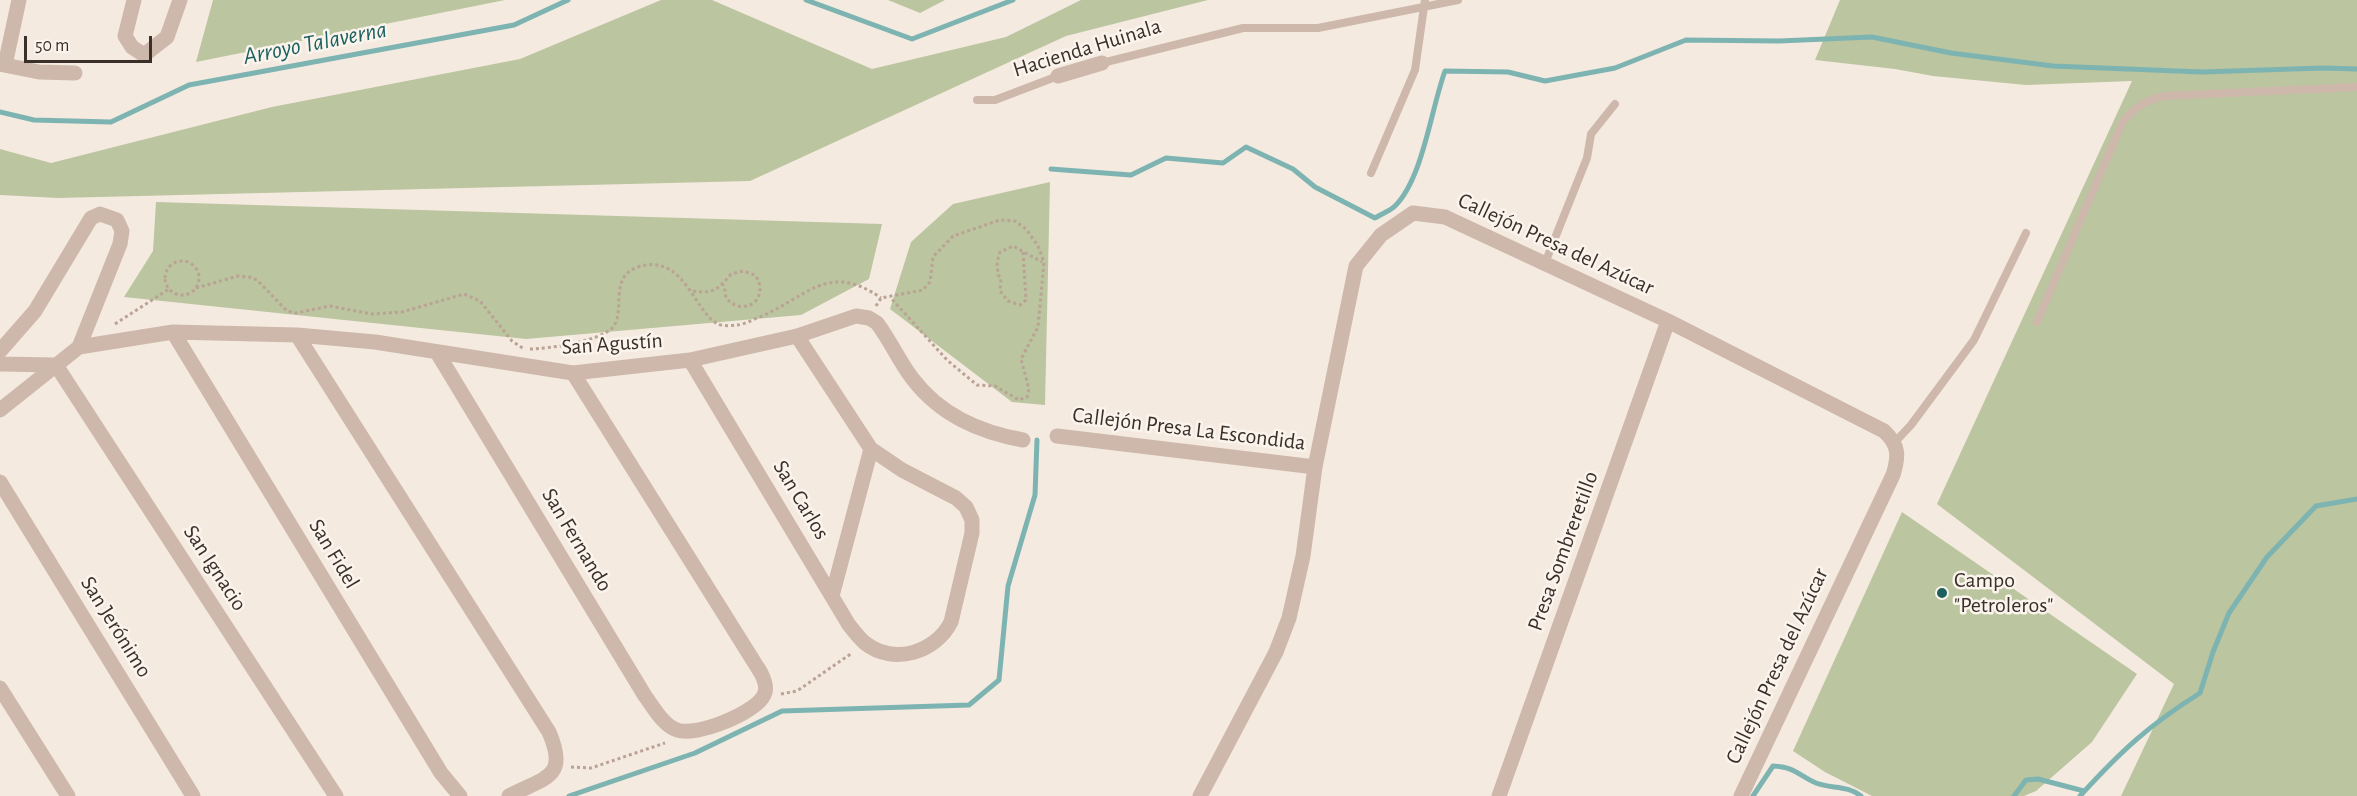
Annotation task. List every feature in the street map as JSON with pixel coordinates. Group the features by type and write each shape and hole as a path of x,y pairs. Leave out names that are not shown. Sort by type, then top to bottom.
{"street":[{"path":"19,0 3,65 39,72 75,74"},
{"path":"134,0 125,36 132,47 144,55 167,37 180,0"},
{"name":"Hacienda Huinala","path":"1058,76 1102,63"},
{"name":"Callejón Presa del Azúcar","path":"1200,796 1276,652 1289,618 1303,556 1315,467 1356,266 1381,235 1413,213 1425,213 1445,217 1668,321 1884,431 1895,442 1898,455 1893,475 1741,796"},
{"path":"0,351 35,311 91,218 100,214 117,220 122,231 120,243 79,347 0,410"},
{"name":"San Agustín","path":"79,347 173,332 297,335 375,342 438,354 573,373 690,360 797,336 856,316 869,318"},
{"path":"869,318 877,323 888,337 912,378 933,401 962,422 1001,436 1023,440"},
{"name":"Presa Sombreretillo","path":"1499,796 1668,321"},
{"name":"San Fidel","path":"173,332 441,773 460,796"},
{"path":"297,335 549,732 558,753 557,766 550,775 509,796"},
{"path":"797,336 871,449 832,596"},
{"name":"San Fernando","path":"438,354 645,696 661,718 676,730 693,733"},
{"name":"San Carlos","path":"690,360 849,625 866,644 884,652 902,655 930,647 945,635 951,622 972,533 972,520 966,507 956,498 902,470 871,449"},
{"path":"0,364 56,365"},
{"name":"San Ignacio","path":"56,365 336,796"},
{"path":"573,373 754,660 765,683 765,694 757,704 710,729 693,733"},
{"name":"Callejón Presa La Escondida","path":"1057,436 1315,467"},
{"name":"San Jerónimo","path":"0,482 193,796"},
{"path":"0,688 68,796"}],"lane":[{"name":"Hacienda Huinala","path":"1102,63 1243,28 1318,28 1425,3 1458,0"},
{"path":"1371,173 1414,70 1425,3"},
{"name":"Hacienda Huinala","path":"977,100 995,100 1058,76"},
{"path":"2037,322 2122,123 2134,109 2146,101 2164,96 2357,87"},
{"path":"1545,263 1587,158 1592,134 1615,104"},
{"path":"1895,442 1911,425 1974,340 2026,233"}],"path":[{"path":"196,288 198,282 193,265 181,261 170,266 166,271 165,277 169,289 174,293 185,295 196,288 238,276 249,277 257,280 288,311 296,313 330,306 372,314 402,312 464,294 480,301 512,341 523,349 547,349 604,334 615,322 619,291 626,275 640,266 653,266 674,274 693,291 711,319 721,325 739,325 757,318 818,284 834,281 866,287 881,298 922,290 930,282 933,257 953,236 1000,220 1015,221 1026,229 1038,246 1044,262 1038,327 1021,359 1029,389 1023,400 995,386 977,385 947,360 890,297"},
{"path":"1023,252 1026,300 1020,305 1008,301 1000,291 1001,278 998,276 996,262 1000,252 1006,248 1019,248 1044,262"},
{"path":"693,291 712,291 724,285 731,274 749,272 758,280 760,292 754,303 742,307 736,306 726,298 724,285"},
{"path":"107,329 169,289"},
{"path":"869,318 881,298"},
{"path":"765,694 789,694 798,691 866,644"},
{"path":"557,766 591,768 693,733"}],"green space":[{"path":"213,0 505,0 196,62"},
{"path":"661,0 712,0 872,69 1006,37 1081,0 1208,0 1066,36 750,181 58,198 0,195 0,149 51,163 272,107 520,59"},
{"path":"888,0 945,0 920,13"},
{"path":"1840,0 2357,0 2357,796 2121,796 2174,684 1937,504 2132,81 2026,85 1933,76 1895,69 1815,60"},
{"path":"1050,182 1045,405 1012,402 890,309 911,242 953,204"},
{"path":"156,202 882,224 869,279 801,315 526,339 124,297 153,251"},
{"name":"Campo \"Petroleros\"","path":"1902,512 2137,674 2092,742 2036,791 2024,796 1872,796 1825,772 1793,751"}],"waterway":[{"name":"Arroyo Talaverna","path":"0,112 34,120 111,122 189,85 514,25 568,0"},
{"name":"Arroyo Talaverna","path":"806,0 912,39 1013,0"},
{"path":"1051,169 1131,175 1166,158 1223,163 1246,147 1293,169 1315,187 1375,218 1395,206 1405,194 1413,178 1445,71 1508,72 1545,81 1615,68 1686,40 1779,41 1872,37 1951,53 2053,66 2202,72 2357,69"},
{"path":"569,796 695,753 782,711 969,705 999,680 1008,586 1035,495 1037,440"},
{"path":"2080,796 2136,740 2200,693 2229,613 2267,557 2316,506 2357,499"},
{"path":"1753,796 1773,766 1786,768 1816,783 1850,790 1861,796"},
{"path":"2014,796 2026,780 2038,779 2084,791"}],"place":[{"name":"Campo \"Petroleros\"","path":"1942,593"}]}
